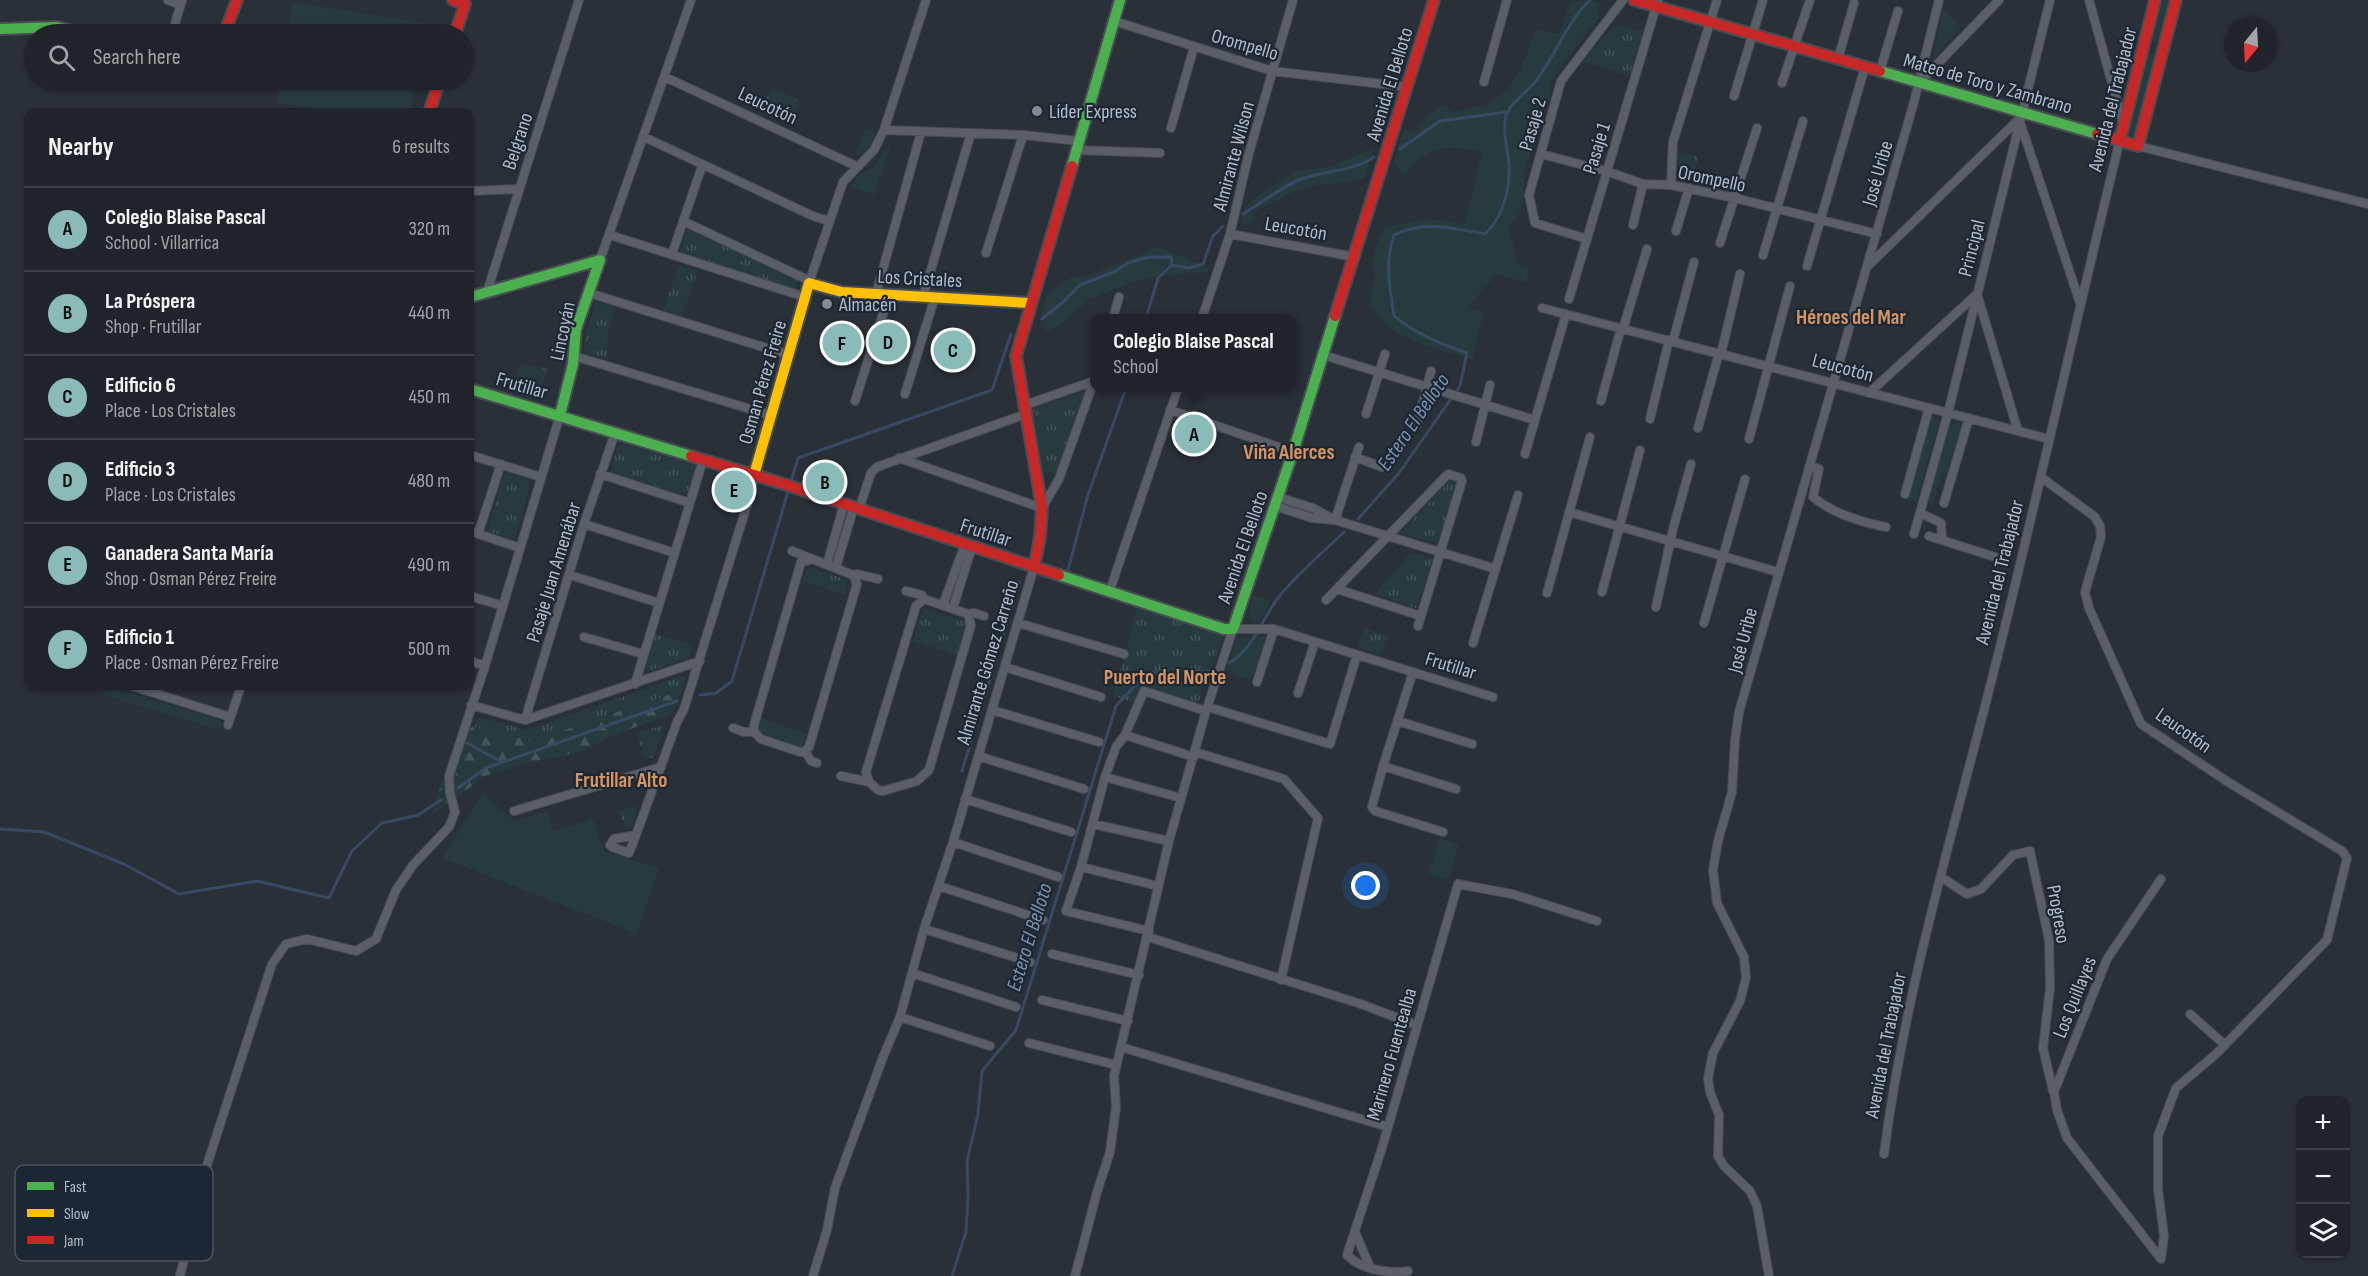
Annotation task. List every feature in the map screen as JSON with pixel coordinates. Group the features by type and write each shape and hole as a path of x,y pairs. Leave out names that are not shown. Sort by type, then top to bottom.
{"street":[{"path":"168,0 181,2 175,24"},
{"path":"228,24 237,0"},
{"path":"453,0 465,2 458,24"},
{"name":"Belgrano","path":"487,292 579,0"},
{"name":"Lincoyán","path":"207,1165 272,964 286,944 307,939 356,951 376,939 396,890 413,865 449,827 455,812 450,793 449,776 485,666 560,415 574,357 576,329 691,0"},
{"name":"Osman Pérez Freire","path":"636,835 611,842 612,847 629,853 636,835 661,767 677,722 684,709 747,503 805,297 843,182 874,150 884,130 926,0"},
{"name":"Almirante Gómez Carreño","path":"813,1276 827,1230 835,1188 900,1017 924,929 953,842 1034,567 1040,537 1042,508 1016,356 1120,0"},
{"name":"Almirante Wilson","path":"1203,314 1230,234 1272,71 1293,0"},
{"name":"Avenida El Belloto","path":"1076,1276 1097,1192 1110,1152 1116,1107 1114,1076 1116,1065 1181,798 1207,709 1355,257 1434,0"},
{"path":"1484,82 1507,0"},
{"name":"Pasaje 2","path":"1587,239 1535,224 1529,195 1561,81 1623,0"},
{"name":"Mateo de Toro y Zambrano","path":"1634,0 1657,3 1709,22 1920,82 2020,116 2368,204"},
{"path":"1671,185 1673,142 1717,0"},
{"path":"1734,96 1763,0"},
{"path":"1782,83 1810,0"},
{"name":"José Uribe","path":"1769,1276 1757,1206 1750,1191 1724,1166 1718,1156 1719,1115 1710,1092 1708,1078 1713,1053 1740,1001 1746,978 1744,957 1717,903 1713,870 1718,841 1732,792 1739,712 1920,82 1939,0"},
{"path":"1920,82 1999,0"},
{"name":"Principal","path":"1914,534 1948,413 2050,0"},
{"path":"2089,0 2124,124"},
{"name":"Avenida del Trabajador","path":"1884,1154 1895,1076 1941,877 2041,477 2080,303 2155,0"},
{"name":"Avenida del Trabajador","path":"2138,146 2176,0"},
{"name":"Pasaje 1","path":"1569,299 1657,3"},
{"path":"1838,59 1854,3"},
{"path":"1880,71 1898,11"},
{"name":"Orompello","path":"1114,21 1272,71 1407,87"},
{"path":"0,29 24,28"},
{"path":"2144,43 2164,49"},
{"path":"1171,128 1194,47"},
{"path":"1807,266 1865,67"},
{"name":"Leucotón","path":"664,77 856,166"},
{"path":"430,108 437,90"},
{"path":"1867,267 2020,116 2080,303"},
{"path":"1763,255 1803,121"},
{"path":"1720,243 1757,128"},
{"path":"884,130 1023,135 1078,145 1160,153"},
{"path":"876,294 921,132"},
{"path":"923,297 971,133"},
{"path":"986,253 1023,135"},
{"path":"644,137 702,166 813,216 830,221"},
{"name":"Orompello","path":"1541,154 1606,171 1643,184 1689,188 1877,234"},
{"path":"672,254 702,166"},
{"path":"1633,225 1643,184"},
{"path":"1676,231 1689,188"},
{"path":"474,191 519,189"},
{"path":"683,221 810,282"},
{"name":"Leucotón","path":"1230,234 1355,257"},
{"path":"610,235 805,297"},
{"path":"1601,401 1647,249"},
{"path":"474,296 600,260"},
{"path":"1650,418 1694,262"},
{"path":"1698,428 1740,274"},
{"name":"Los Cristales","path":"810,282 842,292 1030,303"},
{"path":"1749,439 1790,286"},
{"path":"589,293 789,355"},
{"path":"1869,393 1977,294 2018,431"},
{"path":"855,401 889,295"},
{"path":"905,394 935,297"},
{"path":"1114,314 1119,297"},
{"name":"Leucotón","path":"1542,308 2049,439"},
{"path":"1526,454 1566,314"},
{"path":"1366,414 1385,354"},
{"path":"1323,355 1535,420"},
{"path":"574,357 770,415"},
{"path":"1417,425 1431,371"},
{"path":"827,564 852,507 871,473 884,463 1025,410 1090,381"},
{"path":"1476,441 1490,385"},
{"name":"Frutillar","path":"474,390 784,484 1224,629 1274,629 1493,697"},
{"path":"899,458 1042,508 1059,479 1090,392"},
{"path":"1109,592 1176,392"},
{"path":"1905,494 1929,408"},
{"path":"1170,410 1293,452"},
{"path":"1944,503 1969,418"},
{"name":"Pasaje Juan Amenábar","path":"525,720 584,524 615,433"},
{"path":"1547,593 1590,437"},
{"path":"1335,520 1359,447"},
{"path":"1602,592 1640,450"},
{"path":"474,456 541,477"},
{"path":"1355,457 1383,467"},
{"path":"635,684 704,460"},
{"path":"478,534 501,464"},
{"path":"1656,607 1691,464"},
{"path":"1810,466 1819,469 1813,497 1819,502 1862,522 1886,527"},
{"path":"600,474 690,503"},
{"path":"1326,600 1448,474 1461,478 1418,626"},
{"name":"Leucotón","path":"2041,477 2095,517 2100,526 2101,537 2085,592 2089,608 2141,724 2228,782 2342,851 2347,858 2327,940 2225,1045"},
{"path":"1704,623 1745,479"},
{"path":"1473,643 1518,495"},
{"path":"1276,501 1313,508 1335,520 1496,569"},
{"path":"836,567 852,507"},
{"path":"1569,512 1778,572"},
{"path":"1920,513 1941,523 1942,540"},
{"path":"584,524 675,553"},
{"path":"474,532 520,548"},
{"path":"1929,536 1998,558"},
{"path":"943,605 969,546"},
{"path":"953,608 969,546"},
{"path":"792,551 853,575 878,579"},
{"path":"810,560 801,562 754,725 754,732 761,739 800,752 809,747 857,584 853,575"},
{"path":"570,575 659,603"},
{"path":"1337,589 1421,616"},
{"path":"906,591 922,595 924,599 968,614 984,616"},
{"path":"474,597 502,606"},
{"path":"869,782 866,772 916,606 924,599"},
{"path":"841,776 869,782 878,790 883,791 923,777 928,770 971,625 968,614"},
{"path":"1018,623 1124,654"},
{"path":"1257,682 1274,629"},
{"path":"584,637 643,654"},
{"path":"1298,693 1315,642"},
{"path":"1357,655 1330,744 1144,691 1125,735 1116,747 1105,777 1081,867 1066,910 1148,934 1281,980 1361,1004 1416,1025"},
{"path":"471,705 525,720 700,661"},
{"path":"474,662 485,666"},
{"path":"1005,668 1101,697"},
{"path":"1413,672 1383,766 1373,808 1443,832"},
{"path":"148,690 229,721 240,690"},
{"path":"992,710 1099,742"},
{"path":"1398,721 1472,744"},
{"path":"733,728 744,732 754,732"},
{"path":"1125,735 1284,779 1318,818 1281,980"},
{"path":"805,751 811,761 817,763"},
{"path":"978,756 1084,789"},
{"path":"1383,766 1456,789"},
{"path":"514,811 661,767"},
{"path":"1105,777 1181,798"},
{"path":"964,799 1071,832"},
{"path":"1093,824 1169,842"},
{"path":"953,842 1058,877"},
{"name":"Progreso","path":"1941,877 1967,894 1981,889 2013,855 2030,851 2049,940 2050,988 2043,1048 2054,1092"},
{"path":"1081,867 1158,886"},
{"name":"Los Quillayes","path":"2054,1092 2107,959 2160,879"},
{"name":"Marinero Fuentealba","path":"1408,1272 1390,1274 1352,1261 1347,1255 1388,1126 1458,884 1512,894 1597,921"},
{"path":"939,886 1043,921"},
{"path":"924,929 1030,962"},
{"path":"1052,954 1139,975"},
{"path":"912,973 1016,1007"},
{"path":"1042,1000 1128,1021"},
{"path":"2054,1092 2057,1110 2067,1138 2161,1259 2164,1236 2158,1189 2158,1136 2176,1088 2225,1045 2190,1014"},
{"path":"900,1017 990,1046"},
{"path":"1029,1043 1116,1065"},
{"path":"1121,1047 1388,1126"},
{"path":"1355,1232 1370,1267"},
{"name":"Lincoyán","path":"180,1276 184,1261"}],"green space":[{"path":"1571,0 1599,2 1599,18 1552,81 1549,101 1524,174 1520,213 1509,226 1517,264 1529,269 1527,283 1497,274 1469,306 1484,313 1472,359 1416,342 1389,327 1372,308 1375,249 1385,228 1424,219 1465,223 1482,152 1457,148 1438,150 1422,158 1403,175 1393,162 1404,130 1416,132 1427,115 1443,105 1454,112 1483,105 1503,93 1517,74 1536,29 1560,34"},
{"path":"2159,0 2169,0 2159,40 2154,42 2150,38"},
{"path":"292,2 424,23 424,24 289,24"},
{"path":"1943,9 1961,27 1933,59"},
{"path":"1616,24 1643,32 1629,76 1583,61"},
{"path":"2147,52 2156,54 2135,134 2129,137 2127,133"},
{"path":"772,87 800,101 792,126 761,112"},
{"path":"279,90 413,90 411,108 312,108 277,103"},
{"path":"865,129 875,133 870,146 859,156 855,154"},
{"path":"892,140 875,195 850,187 860,173 875,166"},
{"path":"1374,148 1366,177 1295,192 1257,210 1252,223 1241,224 1245,207 1260,194 1296,171 1328,167"},
{"path":"1678,151 1698,157 1692,180 1678,178"},
{"path":"687,229 797,280 797,290 680,252"},
{"path":"1159,247 1209,268 1208,272 1157,276 1130,283 1089,300 1063,323 1046,333 1041,314 1047,294 1072,277 1088,276"},
{"path":"679,265 698,271 682,316 663,310"},
{"path":"596,302 615,308 608,333 607,359 584,353 586,332"},
{"path":"521,363 548,369 538,400 511,392"},
{"path":"1086,391 1055,475 1043,470 1033,408"},
{"path":"1931,416 1939,421 1916,502 1906,499"},
{"path":"1956,422 1962,424 1947,474 1942,473 1933,506 1927,503 1947,433 1950,425"},
{"path":"619,443 697,466 688,496 610,472"},
{"path":"505,472 531,480 515,540 488,531"},
{"path":"1450,480 1456,480 1457,484 1438,544 1400,533"},
{"path":"1411,552 1433,559 1416,608 1375,594"},
{"path":"808,567 848,580 845,595 803,581"},
{"path":"1254,595 1271,600 1258,623 1254,623 1248,612"},
{"path":"923,608 967,622 958,656 913,641"},
{"path":"1137,608 1223,636 1210,674 1206,675 1199,701 1195,702 1141,686 1135,703 1113,696"},
{"path":"1364,628 1388,636 1381,655 1357,647"},
{"path":"656,634 692,645 689,658 645,672"},
{"path":"1268,636 1252,678 1240,677 1226,670 1237,639"},
{"path":"682,676 686,678 682,690 531,741 474,726 479,717 527,730"},
{"path":"105,690 119,690 220,720 222,724 220,730 103,695"},
{"path":"682,690 672,714 611,736 581,752 530,762 486,776 433,814 441,783 455,776 466,731 474,726 531,741"},
{"path":"759,717 807,734 804,745 800,748 758,731 756,728"},
{"path":"665,725 654,757 646,760 636,733"},
{"path":"484,791 487,797 515,821 548,811 553,831 593,818 604,851 659,868 637,934 442,858"},
{"path":"638,806 631,828 627,830 619,811"},
{"path":"1440,838 1459,844 1448,880 1428,874"}],"waterway":[{"name":"Estero El Belloto","path":"1358,519 1399,473 1460,386 1467,353 1429,338 1394,316 1389,266 1394,235 1405,230 1428,227 1485,234 1491,227 1501,211 1508,184 1509,166 1505,129 1508,111 1536,81 1574,19 1590,0"},
{"path":"1400,149 1440,121 1507,112"},
{"path":"1243,214 1299,180 1357,166 1374,157"},
{"path":"1042,319 1080,285 1114,272 1128,263 1149,257 1171,257 1172,265 1189,268 1203,264 1213,236 1223,226"},
{"path":"1147,314 1158,278 1172,265"},
{"path":"700,695 716,693 732,681 798,458 992,390 1011,334"},
{"path":"1068,570 1088,495 1125,392"},
{"name":"Estero El Belloto","path":"1229,663 1238,657 1252,641 1281,594 1344,532"},
{"path":"962,771 1019,582"},
{"name":"Estero El Belloto","path":"952,1276 966,1232 967,1161 978,1114 982,1071 1016,1030 1116,706 1147,673 1211,671"},
{"path":"458,788 486,768 677,701"},
{"path":"467,743 502,762"},
{"path":"0,829 44,832 124,864 179,894 257,881 329,898 352,851 382,823 418,815 441,800"}],"traffic: fast":[{"path":"1072,166 1120,0"},
{"path":"0,29 24,28"},
{"path":"1880,71 2097,134"},
{"path":"474,296 600,260 576,329 573,364 560,415"},
{"path":"1059,575 1224,629 1233,629 1293,452 1335,316"},
{"path":"474,390 691,456"}],"traffic: slow":[{"path":"754,475 809,283 842,292 1030,303"}],"traffic: jam":[{"path":"228,24 237,0"},
{"path":"453,0 465,4 458,24"},
{"path":"1335,316 1434,0"},
{"path":"1634,0 1880,71"},
{"path":"2120,140 2155,0"},
{"path":"2097,134 2138,146 2176,0"},
{"path":"430,108 437,90"},
{"path":"1034,567 1040,537 1042,508 1016,356 1072,166"},
{"path":"691,456 784,484 1059,575"}],"place":[{"name":"Líder Express","path":"1037,111"},
{"name":"Almacén","path":"827,304"},
{"name":"Edificio 3","path":"888,342"},
{"name":"Edificio 1","path":"842,343"},
{"name":"Edificio 6","path":"953,350"},
{"name":"Colegio Blaise Pascal","path":"1194,434"},
{"name":"La Próspera","path":"825,482"},
{"name":"Ganadera Santa María","path":"734,490"}],"district":[{"name":"Héroes del Mar","path":"1851,317"},
{"name":"Viña Alerces","path":"1289,452"},
{"name":"Puerto del Norte","path":"1165,677"},
{"name":"Frutillar Alto","path":"621,780"}]}
